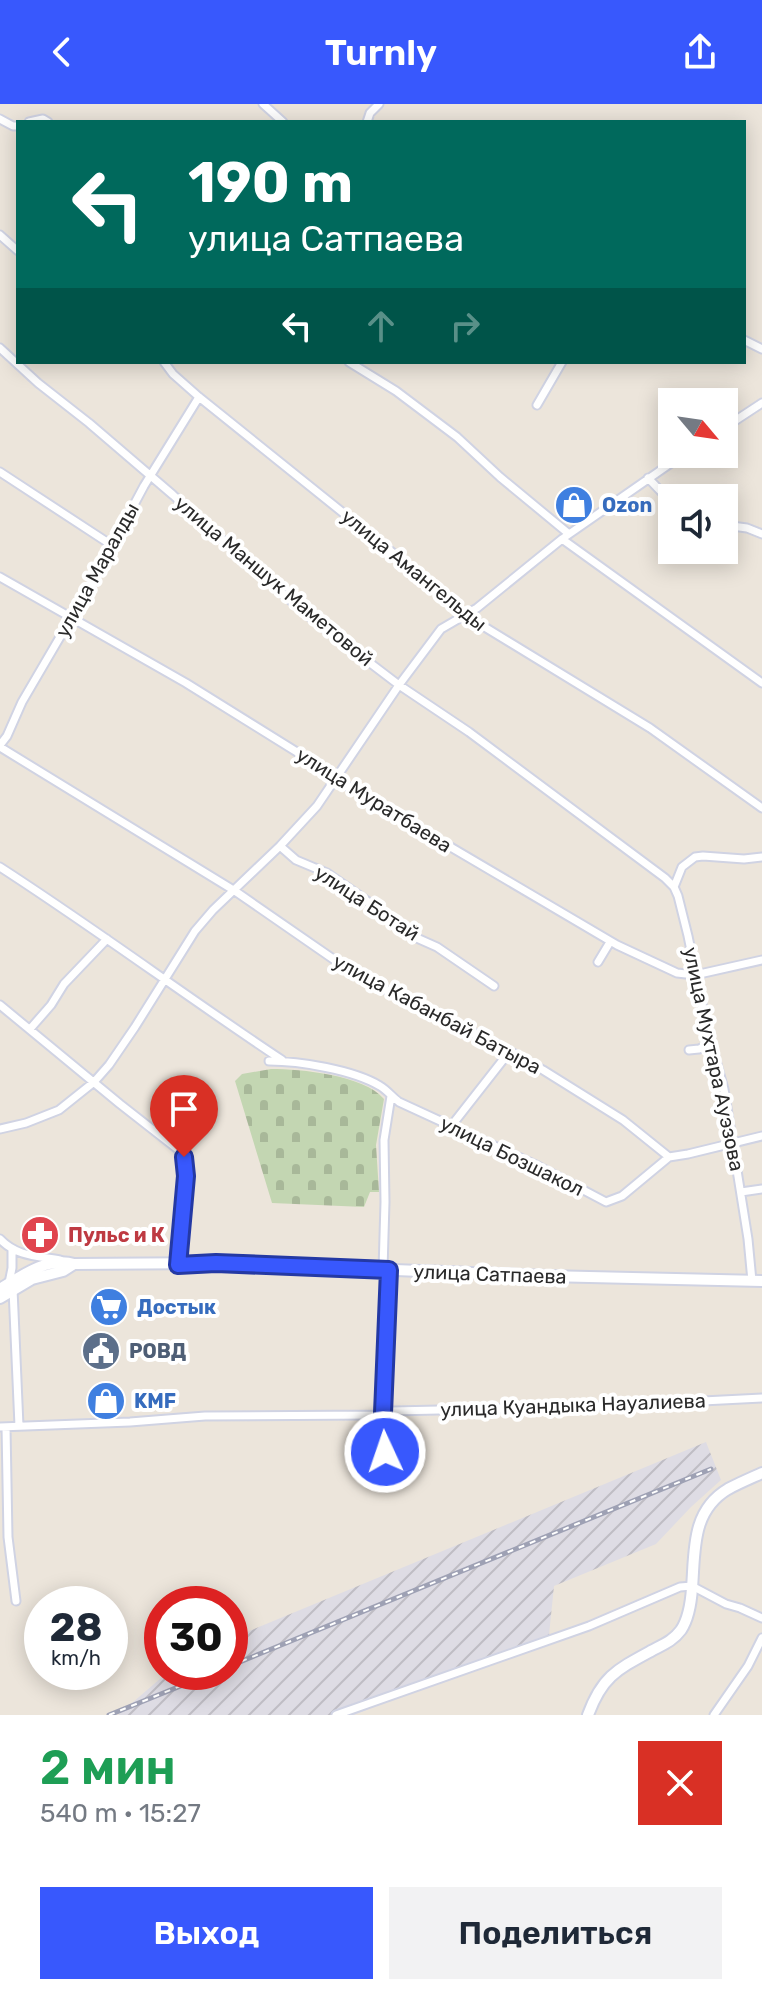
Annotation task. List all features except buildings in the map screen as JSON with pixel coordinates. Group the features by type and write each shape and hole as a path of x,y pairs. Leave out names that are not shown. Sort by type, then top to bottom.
{"street":[{"path":"263,104 280,120"},
{"path":"369,108 379,104"},
{"path":"0,235 16,249"},
{"name":"улица Маншук Маметовой","path":"0,348 16,363"},
{"name":"улица Маншук Маметовой","path":"17,364 151,476 283,594 399,685 469,732 674,887"},
{"name":"улица Амангельды","path":"166,364 199,397 465,615 650,728 762,808"},
{"path":"352,364 396,391 457,437 566,536 762,683"},
{"path":"537,405 557,365"},
{"name":"улица Маралды","path":"0,746 30,686 73,619 151,476 199,397"},
{"path":"738,419 762,403"},
{"path":"0,1129 59,1110 94,1082 109,1065 204,919 317,806 441,629 477,608 566,536 663,468"},
{"path":"0,472 113,546"},
{"path":"648,478 658,488"},
{"path":"738,527 762,534"},
{"name":"улица Муратбаева","path":"0,577 186,683 347,786 610,942 677,973 695,975 762,960"},
{"name":"улица Кабанбай Батыра","path":"0,746 235,891 352,972 510,1051 623,1120 669,1157"},
{"name":"улица Ботай","path":"280,846 296,860 327,873 383,912 397,927 437,947 494,986"},
{"path":"674,887 682,867 695,857 762,857"},
{"path":"0,867 283,1061"},
{"name":"улица Мухтара Ауэзова","path":"674,887 724,1089 757,1281"},
{"path":"30,1029 64,984 107,939"},
{"path":"598,962 610,942"},
{"path":"0,1005 180,1151 184,1157 186,1176 178,1265"},
{"path":"689,1050 712,1044"},
{"path":"452,1125 510,1051"},
{"path":"269,1061 283,1061"},
{"name":"улица Бозшакол","path":"283,1061 346,1072 380,1086 391,1096 606,1202 622,1196 669,1157"},
{"path":"388,1473 383,1413 386,1270 384,1140 391,1096"},
{"path":"669,1157 762,1136"},
{"path":"741,1192 762,1189"},
{"path":"0,1239 20,1254 69,1262"},
{"path":"12,1250 12,1268 7,1287 19,1426"},
{"name":"улица Сатпаева","path":"0,1298 7,1287 63,1271 69,1262 216,1263 757,1281"},
{"name":"улица Куандыка Науалиева","path":"3,1427 205,1416 374,1415 392,1411 584,1407 762,1398"},
{"path":"3,1427 8,1537 16,1601"},
{"path":"588,1715 603,1683 614,1672 668,1643 682,1628 689,1613 694,1541 705,1509 728,1489 762,1473"},
{"path":"336,1715 589,1626 680,1587 692,1586 762,1618"},
{"path":"714,1715 748,1666 762,1638"}],"shaded area":[{"path":"706,1442 721,1480 656,1544 554,1586 549,1635 354,1715 118,1715 147,1690 248,1690 248,1632"}],"green space":[{"path":"271,1069 315,1072 347,1079 375,1091 384,1099 376,1145 379,1192 370,1192 364,1207 272,1203 235,1081 242,1074"}],"railway":[{"path":"248,1659 711,1469"},
{"path":"109,1715 171,1690"}],"place":[{"name":"Ozon","path":"574,505"},
{"name":"Пульс и К","path":"40,1235"},
{"name":"Достык","path":"109,1307"},
{"name":"РОВД","path":"101,1351"},
{"name":"KMF","path":"106,1401"}],"route":[{"path":"184,1157 186,1176 178,1265 216,1263 389,1270 383,1413 385,1452"}]}
